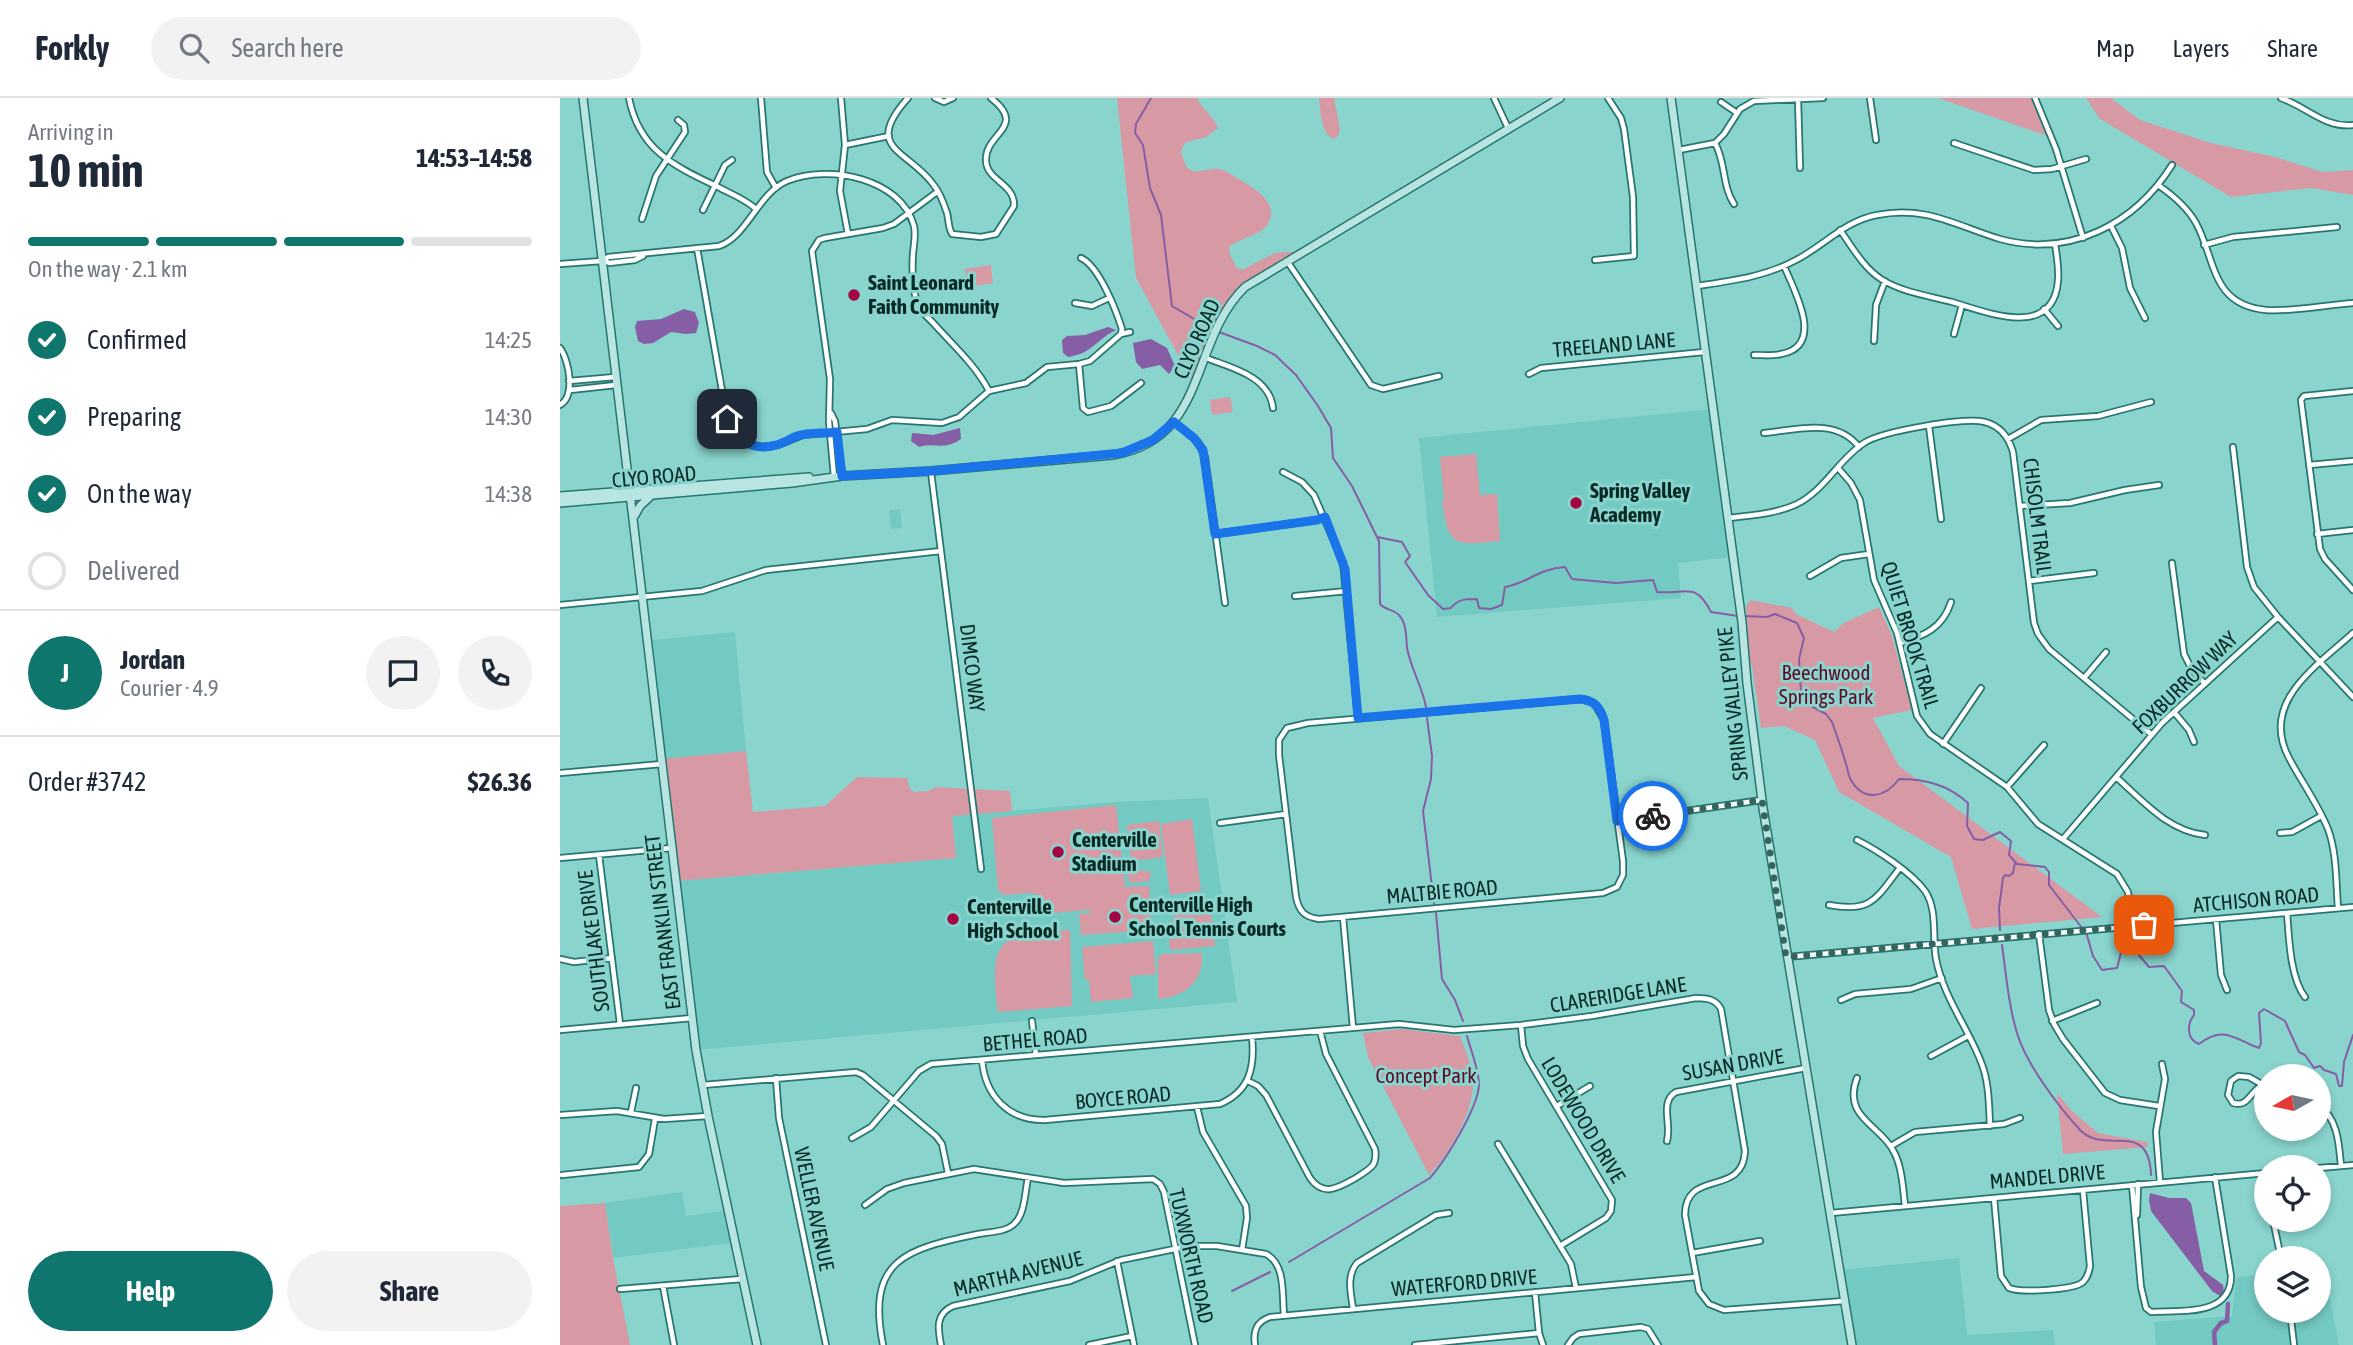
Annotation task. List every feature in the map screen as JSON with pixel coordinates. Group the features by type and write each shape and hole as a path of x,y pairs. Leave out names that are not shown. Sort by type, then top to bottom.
{"street":[{"name":"EAST FRANKLIN STREET","path":"583,98 693,1017 708,1116 757,1345"},
{"path":"629,98 634,127 667,162 756,209"},
{"path":"761,98 767,172 776,188"},
{"path":"841,98 845,145 840,191 848,234"},
{"path":"908,98 891,121 889,136 896,151 931,181 947,215 949,229 956,236 985,237 996,234 1013,210 1014,201 1012,193 991,174 986,163 988,149 1006,121 1003,110 991,98"},
{"path":"935,98 944,102 953,98"},
{"path":"1494,98 1508,129"},
{"name":"CLYO ROAD","path":"560,503 791,477 931,471 1122,453 1153,440 1174,422 1191,396 1226,310 1245,287 1560,98"},
{"path":"1595,260 1634,256 1633,197 1624,129 1621,118 1608,98"},
{"name":"SPRING VALLEY PIKE","path":"1671,98 1728,519 1762,800 1852,1345"},
{"path":"1678,150 1715,143 1737,113 1754,101 1823,98"},
{"path":"1870,98 1875,140"},
{"path":"2035,98 2061,166 2083,238"},
{"path":"2281,98 2291,99 2333,125 2353,125"},
{"path":"1798,99 1800,168"},
{"path":"1721,102 1737,113"},
{"path":"642,219 656,176 685,132 684,125 678,120"},
{"path":"845,145 889,136"},
{"path":"1715,143 1723,158 1728,194 1734,204"},
{"path":"1954,143 2034,170 2047,170 2086,159"},
{"path":"703,210 725,165 732,160"},
{"path":"1696,286 1745,279 1784,266 1803,257 1840,230 1869,217 1887,213 1944,218 2008,241 2055,244 2083,238 2111,226 2141,205 2172,165"},
{"path":"560,264 719,246 730,240 776,188 798,178 843,175 876,183 892,194 908,213 915,234 912,272 919,307 978,373 989,391"},
{"path":"2158,185 2188,210 2217,279 2229,293 2248,305 2276,310 2353,303"},
{"path":"838,476 830,433 828,363 811,257 814,246 825,238 883,229 937,192"},
{"path":"2111,226 2122,248 2130,289 2145,318"},
{"path":"2204,245 2233,237 2337,227"},
{"path":"1840,230 1865,265 1885,281 2016,319 2034,315 2052,300 2058,283 2055,244"},
{"path":"697,248 726,413 736,435 750,444 771,446 803,435 867,429 892,420 942,424 959,417 989,391 1026,383 1047,367 1079,364 1093,359 1121,334 1130,332"},
{"path":"1080,258 1091,266 1109,298 1122,329 1121,334"},
{"path":"1287,261 1371,385 1383,389 1439,376"},
{"path":"1754,355 1779,355 1789,352 1800,343 1804,334 1805,317 1784,266"},
{"path":"1874,341 1875,305 1885,281"},
{"path":"1075,303 1092,306 1109,298"},
{"path":"1954,334 1962,305"},
{"path":"2044,309 2059,326"},
{"path":"560,348 566,358 569,382 568,398 560,405"},
{"name":"TREELAND LANE","path":"1529,374 1541,368 1704,352"},
{"path":"1207,354 1256,380 1268,393 1273,408"},
{"path":"1079,364 1083,408 1088,412 1111,406 1141,383"},
{"path":"569,382 615,381"},
{"path":"569,390 615,381"},
{"path":"2353,391 2302,397 2320,549 2325,559 2353,590"},
{"path":"2008,439 2041,420 2098,416 2151,402"},
{"path":"831,412 837,432 838,476"},
{"name":"CHISOLM TRAIL","path":"1728,519 1771,512 1796,504 1816,491 1859,447 1887,432 1978,421 1995,427 2008,439 2013,452 2034,623 2038,634 2049,649 2152,735"},
{"path":"1174,422 1194,438 1203,450 1224,603"},
{"path":"1929,426 1941,519"},
{"path":"1764,433 1828,428 1846,434 1859,447"},
{"path":"2233,447 2250,577 2258,594 2353,697"},
{"path":"2309,465 2353,461"},
{"name":"QUIET BROOK TRAIL","path":"1838,468 1851,483 1860,500 1874,579 1900,643 1919,722 1943,744 2007,787 2034,820 2112,870 2122,880 2129,898 2132,926"},
{"name":"DIMCO WAY","path":"931,471 981,869"},
{"path":"1220,823 1286,814 1278,746 1282,733 1295,725 1358,718 1343,562 1320,504 1308,487 1283,472"},
{"name":"CLYO ROAD","path":"560,496 631,493 652,495 792,483 838,476"},
{"path":"2020,506 2070,503 2159,485"},
{"path":"634,520 639,506 652,495"},
{"path":"1215,534 1325,517"},
{"path":"2317,534 2353,530"},
{"path":"560,605 702,591 766,570 941,551"},
{"path":"1810,576 1841,558 1869,554"},
{"path":"2172,564 2183,654 2205,684"},
{"path":"2029,581 2094,573"},
{"path":"1295,596 1347,591"},
{"path":"1900,643 1930,632 1946,614 1951,602"},
{"name":"FOXBURROW WAY","path":"2063,839 2174,712 2278,617"},
{"path":"2338,908 2332,841 2287,755 2281,730 2282,713 2290,694 2353,633"},
{"path":"2084,678 2105,652"},
{"path":"1943,744 1981,688"},
{"name":"MALTBIE ROAD","path":"1286,814 1296,897 1301,911 1317,919 1609,892 1619,884 1623,874 1604,720 1597,705 1591,701 1580,699 1358,718"},
{"path":"2174,712 2189,730 2194,742"},
{"path":"2007,787 2044,745"},
{"path":"560,773 662,764"},
{"path":"2116,777 2173,826 2205,835"},
{"path":"1617,821 1762,800"},
{"path":"2280,833 2292,832 2321,816"},
{"path":"1857,839 1874,848 1917,882 1930,901 1936,961 1984,1071 1990,1126"},
{"path":"560,858 672,848"},
{"name":"SOUTHLAKE DRIVE","path":"599,855 620,1024"},
{"path":"1829,905 1852,908 1871,902 1899,869"},
{"name":"ATCHISON ROAD","path":"1786,957 2353,907"},
{"path":"2287,913 2292,958 2299,986 2305,997"},
{"path":"1343,917 1353,1028"},
{"path":"2216,919 2221,975 2227,990"},
{"path":"2039,934 2043,976 2052,1021 2063,1040 2105,1093 2120,1100 2159,1106"},
{"path":"560,959 575,962 612,958"},
{"path":"1841,1000 1855,994 1911,989 1942,978"},
{"name":"CLARERIDGE LANE","path":"1252,1037 1409,1023 1454,1030 1521,1025 1696,998 1716,1002 1721,1009 1745,1145 1744,1162 1732,1178 1699,1188 1688,1199 1685,1215 1696,1277 1704,1300 1713,1307 1724,1310 1845,1301"},
{"path":"2052,1021 2097,1003"},
{"path":"560,1030 693,1017"},
{"path":"1032,1021 1036,1055"},
{"name":"LODEWOOD DRIVE","path":"1521,1025 1525,1053 1607,1190 1612,1205 1606,1217 1560,1246"},
{"path":"1252,1037 1254,1060 1248,1081 1258,1086 1266,1095 1310,1178 1318,1187 1327,1190 1335,1189 1366,1171 1375,1161 1375,1149 1326,1054 1320,1031"},
{"path":"1931,1056 1968,1036"},
{"name":"BETHEL ROAD","path":"852,1138 871,1127 919,1070 926,1066 1252,1037"},
{"name":"BOYCE ROAD","path":"982,1060 986,1082 995,1099 1008,1111 1031,1120 1197,1107 1227,1101 1248,1081"},
{"path":"2160,1182 2155,1132 2165,1079 2162,1064"},
{"name":"SUSAN DRIVE","path":"1667,1140 1670,1127 1667,1109 1671,1095 1680,1090 1806,1068"},
{"path":"703,1085 856,1072 939,1139 948,1173"},
{"path":"2238,1076 2249,1077 2264,1086 2257,1088 2242,1104 2233,1103 2229,1098 2229,1085 2238,1076"},
{"path":"1857,1077 1854,1090 1860,1114 1891,1146 1899,1164 1905,1206"},
{"name":"WELLER AVENUE","path":"776,1078 779,1118 826,1345"},
{"path":"1557,1106 1590,1086"},
{"path":"631,1112 636,1088"},
{"path":"1197,1107 1203,1132 1246,1206 1247,1219 1242,1250"},
{"path":"560,1115 611,1111 631,1112 655,1119 708,1116"},
{"path":"1891,1146 1915,1132 1990,1126 2010,1123 2020,1118"},
{"path":"2331,1118 2341,1166"},
{"path":"562,1175 639,1167 649,1154 655,1119"},
{"path":"1499,1144 1560,1246 1573,1271 1576,1288"},
{"path":"2331,1167 2353,1165"},
{"name":"TUXWORTH ROAD","path":"865,1205 895,1185 948,1173 982,1169 1074,1183 1153,1179 1160,1184 1164,1192 1195,1345"},
{"name":"MANDEL DRIVE","path":"1831,1213 2254,1174"},
{"path":"2135,1185 2140,1203 2137,1219 2141,1287 2146,1308 2151,1312 2210,1307 2217,1304 2231,1289 2215,1177"},
{"path":"883,1345 878,1317 879,1303 886,1279 895,1265 909,1254 930,1244 1010,1227 1020,1217 1028,1178"},
{"path":"1994,1198 2001,1276 2009,1288 2022,1291 2075,1286 2087,1278 2090,1266 2083,1190"},
{"path":"1353,1309 1350,1274 1357,1263 1436,1215 1449,1213"},
{"path":"1692,1253 1760,1241"},
{"name":"MARTHA AVENUE","path":"941,1345 938,1325 947,1308 1070,1281 1117,1261 1203,1245 1267,1254 1278,1264 1284,1315"},
{"path":"1117,1261 1134,1345"},
{"name":"WATERFORD DRIVE","path":"1255,1345 1254,1336 1258,1324 1270,1317 1696,1277"},
{"path":"620,1289 743,1279"},
{"path":"663,1286 674,1345"},
{"path":"1535,1292 1539,1333 1543,1345"},
{"path":"2291,1323 2294,1345"},
{"path":"1568,1345 1579,1334 1641,1327 1648,1329 1658,1345"},
{"path":"1415,1345 1539,1333"},
{"path":"1089,1345 1132,1336"}],"shaded area":[{"path":"684,309 695,312 699,323 696,333 671,332 653,343 644,344 638,341 635,327 637,321 661,319"},
{"path":"1108,327 1116,330 1084,353 1068,357 1063,353 1062,340 1067,336 1085,335"},
{"path":"1151,339 1167,348 1175,366 1169,374 1160,365 1142,369 1136,362 1133,343"},
{"name":"Spring Valley Academy","path":"1712,409 1732,557 1678,563 1681,598 1437,617 1419,438"},
{"path":"960,428 961,439 949,445 919,447 911,441 912,433 933,435"},
{"path":"900,509 902,528 891,529 889,510"},
{"path":"735,632 746,751 664,759 653,640"},
{"name":"Centerville High School","path":"1208,798 1237,1002 696,1050 676,881 955,858 952,816 1115,802"},
{"path":"682,1192 686,1216 723,1211 730,1243 613,1258 605,1203"},
{"path":"2150,1193 2169,1198 2186,1198 2191,1203 2204,1271 2223,1285 2224,1294 2220,1296 2212,1291 2151,1211"},
{"path":"1959,1258 1967,1335 2053,1330 2055,1345 1852,1345 1841,1270"},
{"path":"2254,1275 2254,1323 2331,1323 2331,1304 2339,1345 2156,1345 2154,1322 2232,1316 2236,1278"}],"green space":[{"path":"1117,98 1197,98 1214,120 1218,128 1206,137 1187,142 1183,146 1181,153 1187,168 1195,171 1215,169 1227,172 1264,197 1271,210 1271,217 1264,228 1229,247 1237,268 1242,270 1275,253 1302,251 1263,275 1232,302 1195,386 1136,278"},
{"path":"1319,98 1334,98 1340,129 1338,136 1333,139 1323,126"},
{"path":"1938,98 2035,98 2051,137"},
{"path":"2086,98 2111,98 2140,120 2211,143 2275,157 2323,172 2353,170 2353,195 2311,188 2231,197 2100,119"},
{"path":"991,265 993,283 968,287 965,269"},
{"path":"1230,397 1233,412 1212,415 1210,400"},
{"path":"1476,454 1480,495 1497,494 1500,541 1464,543 1451,536 1447,528 1442,500 1440,457"},
{"name":"Beechwood Springs Park","path":"1751,600 1792,608 1796,614 1834,632 1844,623 1879,607 1892,636 1912,710 1873,718 1899,766 2102,917 1972,929 1951,857 1839,792 1815,740 1784,726 1761,728 1750,662 1746,606"},
{"path":"746,751 753,812 825,806 857,777 907,778 910,789 914,792 928,791 936,787 1010,791 1012,811 952,816 956,858 676,881 661,759"},
{"name":"Centerville Stadium","path":"1116,805 1125,886 1120,887 1149,886 1152,930 1081,935 1079,914 1090,913 1090,910 1039,914 1038,895 1004,895 998,890 992,818"},
{"path":"1192,819 1201,891 1170,895 1161,824"},
{"path":"1159,821 1163,857 1131,861 1127,825"},
{"path":"1127,862 1128,870 1136,864 1139,870 1151,872 1149,881 1130,883 1124,863"},
{"path":"1209,899 1215,946 1170,950 1170,929 1176,914 1189,904"},
{"path":"1070,930 1072,1006 998,1012 995,968 1003,945 1013,938 1027,934"},
{"path":"1153,941 1156,974 1130,976 1133,998 1091,1002 1089,980 1085,980 1082,947"},
{"path":"1202,953 1200,972 1191,986 1177,995 1158,999 1158,958 1162,954"},
{"name":"Concept Park","path":"1402,1029 1460,1036 1472,1072 1472,1095 1464,1120 1452,1145 1429,1175 1368,1057 1363,1033"},
{"path":"2057,1093 2072,1111 2098,1133 2147,1142 2148,1147 2063,1154"},
{"path":"605,1203 630,1345 560,1345 560,1206"}],"waterway":[{"path":"1151,98 1136,124 1135,133 1143,145 1150,188 1161,215 1172,306 1213,330"},
{"path":"1219,332 1275,355 1296,375 1331,428 1333,458 1352,486 1379,541 1380,604 1397,613 1402,619 1409,656 1426,707"},
{"path":"1377,537 1402,542 1410,556 1405,562 1428,595 1443,609 1451,608 1462,600 1477,599 1479,608 1491,609 1502,605 1505,587 1548,570 1565,567 1572,579 1616,583 1653,580 1657,592 1694,592 1711,612 1738,616"},
{"path":"1744,616 1767,617 1775,614 1797,623 1804,638 1799,659 1801,693 1805,703 1826,714 1832,722 1849,777 1856,787 1868,795 1875,795 1888,790 1899,779 1909,779 1936,784 1953,792 1968,803 1967,826 1974,839 1983,840 2000,832 2011,841 2009,855 2017,864 2045,867 2049,872 2049,885 2082,928"},
{"path":"1427,718 1432,756 1431,779 1423,811 1434,904"},
{"path":"2000,930 1999,908 2003,878 2013,873 2015,863"},
{"path":"1436,913 1442,979 1455,1000 1463,1021"},
{"path":"2086,932 2093,956 2102,970 2117,968 2122,949 2133,948 2149,967 2164,966 2182,991 2181,1002 2194,1010 2189,1031 2192,1039 2199,1044 2215,1035 2229,1035 2259,1048 2259,1013 2264,1009 2285,1021 2299,1052 2305,1055 2314,1068 2320,1066 2336,1074 2339,1086 2342,1086 2344,1062 2353,1035"},
{"path":"2002,945 2015,1026 2036,1073 2080,1130 2090,1137 2134,1143 2143,1148 2151,1175"},
{"path":"1289,1262 1430,1178 1460,1134 1477,1095 1478,1073 1467,1036"},
{"path":"1232,1291 1270,1272"},
{"path":"2215,1345 2214,1332 2221,1323 2227,1321 2228,1304"}],"way so far":[{"path":"1653,816 1762,800 1786,957 2144,925"}],"place":[{"name":"Saint Leonard Faith Community","path":"854,295"},
{"name":"Spring Valley Academy","path":"1576,503"},
{"name":"Centerville Stadium","path":"1058,852"},
{"name":"Centerville High School Tennis Courts","path":"1115,917"},
{"name":"Centerville High School","path":"953,919"}],"route":[{"path":"727,419 742,441 761,447 778,445 797,436 837,432 842,476 931,471 1122,453 1153,440 1174,422 1194,438 1203,450 1215,534 1325,517 1345,569 1358,718 1580,699 1591,701 1603,715 1617,821 1653,816"}]}
